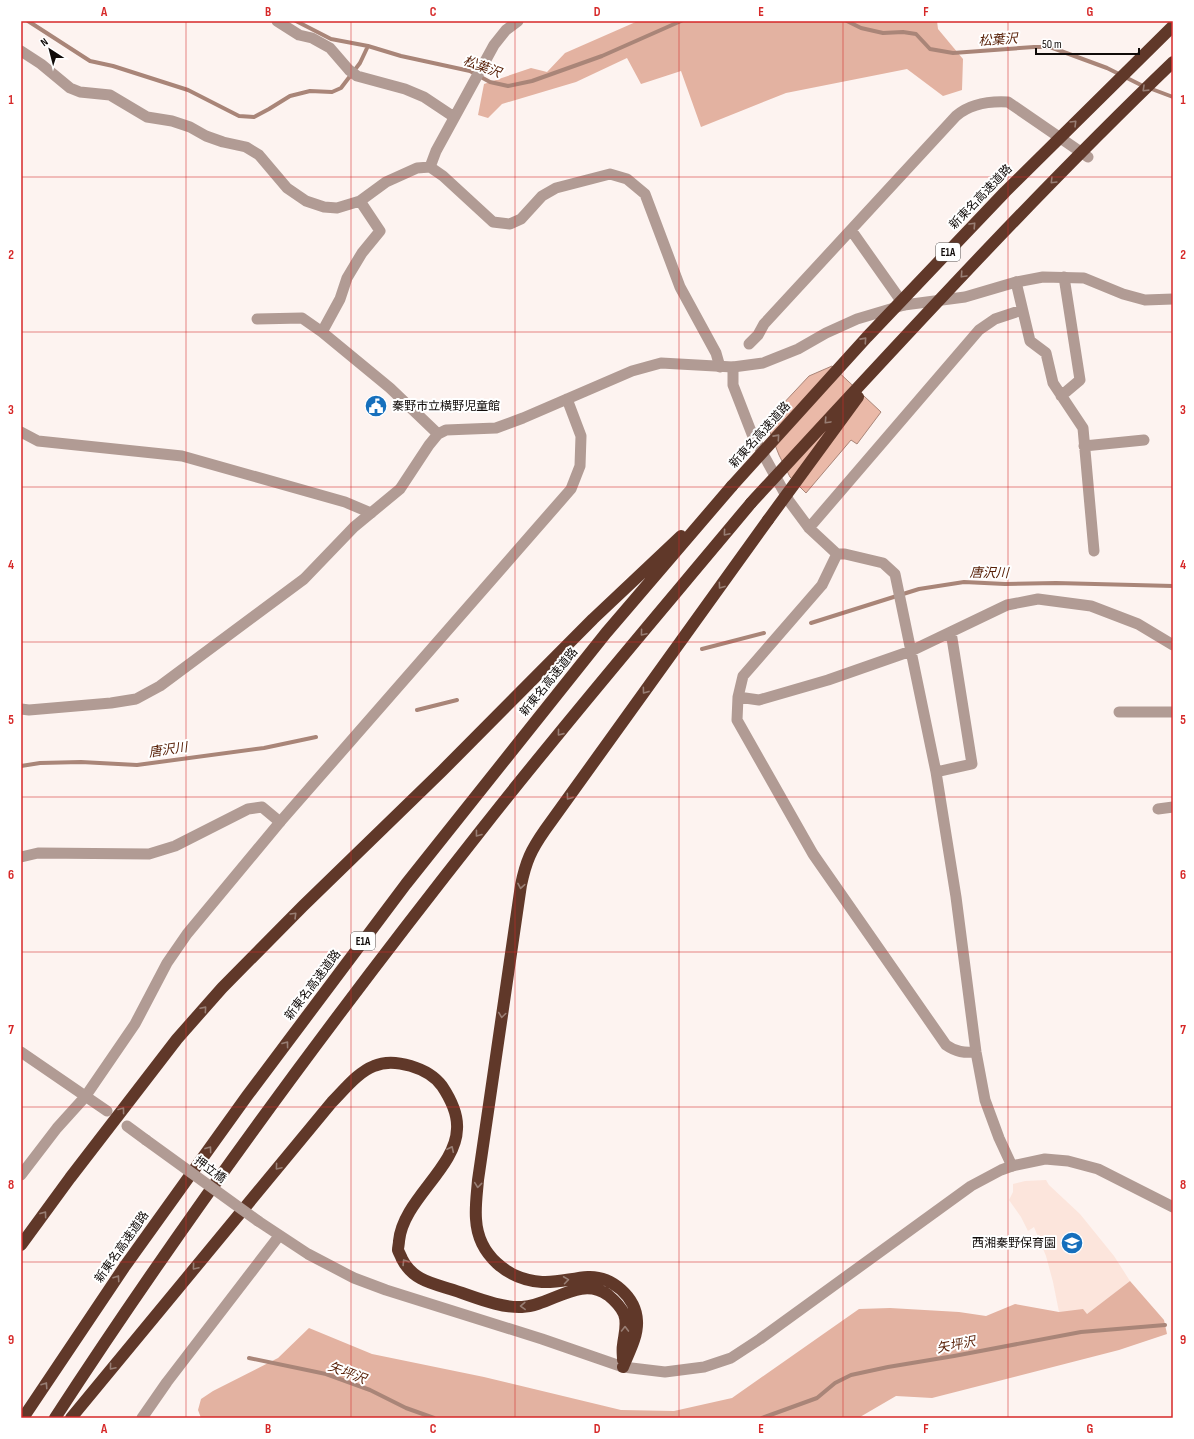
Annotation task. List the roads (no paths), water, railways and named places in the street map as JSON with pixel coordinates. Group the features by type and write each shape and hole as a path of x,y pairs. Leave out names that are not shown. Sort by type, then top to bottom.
{"highway":[{"name":"新東名高速道路","path":"23,1418 125,1266 229,1121 406,884 606,632 732,486 867,337 1004,192 1173,26"},
{"name":"E1A","path":"55,1418 155,1269 267,1113 378,963 484,827 576,713 751,503 1024,210 1129,104 1173,62"},
{"path":"622,1367 632,1345 637,1322 631,1303 618,1288 609,1281 598,1278 588,1277 556,1282 544,1282 532,1281 515,1276 501,1268 488,1253 481,1240 477,1226 476,1200 478,1180 521,885 526,864 532,849 545,830 893,349"},
{"path":"21,1245 177,1039 222,988 303,906 442,771 593,619 732,486"},
{"path":"71,1418 332,1102 360,1075 369,1069 374,1066 394,1062 412,1066 429,1075 441,1085 456,1113 457,1130 453,1149 407,1215 400,1231 398,1250 404,1263 416,1277 431,1284 503,1306 522,1307 537,1305 586,1287 601,1291 613,1299 624,1314 626,1331 623,1344 622,1367"}],"street":[{"path":"277,21 299,35 312,38 330,48 353,73 405,89 424,97 454,117"},
{"path":"430,167 436,151 494,45 506,30 518,21"},
{"path":"21,50 70,88 80,92 110,95 147,117 172,121 190,127 206,136 223,142 246,147 259,155 286,188 306,201 324,208 337,208 360,201 386,182 417,168 430,167 444,176 493,222 510,224 521,219 542,196 556,188 610,174 627,179 645,194 680,287 716,353 720,367"},
{"path":"749,344 758,335 764,324 964,109 994,102 1008,102 1088,157"},
{"path":"322,332 340,299 347,278 362,254 380,231 360,201"},
{"path":"851,230 904,305"},
{"path":"21,709 29,710 111,703 136,699 160,686 304,579 354,527 400,489 438,434 446,430 496,428 523,418 632,371 661,363 732,367 763,363 798,349 826,333 857,319 904,305 965,296 1016,282 1043,277 1084,278 1123,294 1145,300 1173,299"},
{"path":"1061,396 1080,380 1064,277"},
{"path":"1016,282 1030,341 1046,353 1053,384 1083,428 1094,551"},
{"path":"809,528 979,330 995,319 1022,310"},
{"path":"257,319 302,318 322,332 390,388 438,434"},
{"path":"732,367 733,384 752,434 789,501 809,528 837,554 845,554 883,563 895,574 936,772 956,897 976,1052 985,1100 999,1138 1012,1166"},
{"path":"21,1175 57,1128 85,1096 135,1024 167,963 187,934 280,822 571,489 580,466 580,436 567,399"},
{"path":"21,432 38,441 182,456 345,502 371,513"},
{"path":"1084,446 1144,440"},
{"path":"837,554 822,585 744,676 738,697 737,720 813,854 946,1045 954,1051 964,1053 976,1052"},
{"path":"738,697 759,700 828,680 911,651 1007,605 1038,599 1091,606 1138,624 1173,645"},
{"path":"936,772 972,764 951,632"},
{"path":"1119,712 1173,712"},
{"path":"21,857 38,853 149,854 175,846 248,809 262,807 280,822"},
{"path":"1158,809 1173,807"},
{"path":"21,1052 107,1111"},
{"name":"押立橋","path":"127,1126 279,1236 308,1254 354,1278 386,1290 542,1339 622,1367 665,1372 704,1367 731,1358 760,1339 971,1186 1001,1170 1012,1166 1045,1159 1075,1163 1098,1169 1173,1207"},
{"path":"142,1418 167,1382 279,1236"}],"waterway":[{"path":"28,21 90,61 113,66 188,90 239,116 254,117 290,96 310,91 332,92 341,88 360,63 368,46"},
{"name":"松葉沢","path":"296,21 331,39 368,46 401,56 470,71 490,82 508,86 532,81 602,56 681,21"},
{"name":"松葉沢","path":"847,21 861,28 883,33 903,32 916,34 930,49 953,53 1050,47 1107,68 1141,85 1173,97"},
{"name":"唐沢川","path":"811,623 919,589 964,582 1005,584 1056,583 1173,586"},
{"name":"唐沢川","path":"702,649 764,633"},
{"name":"唐沢川","path":"417,710 457,700"},
{"name":"唐沢川","path":"21,766 40,763 81,762 137,765 264,748 316,737"},
{"name":"矢坪沢","path":"762,1418 817,1398 835,1383 851,1375 1081,1332 1165,1325"},
{"name":"矢坪沢","path":"249,1358 326,1374 370,1390 406,1408 434,1418"}],"place":[{"name":"秦野市立横野児童館","path":"376,406"},
{"name":"西湘秦野保育園","path":"1072,1243"}]}
